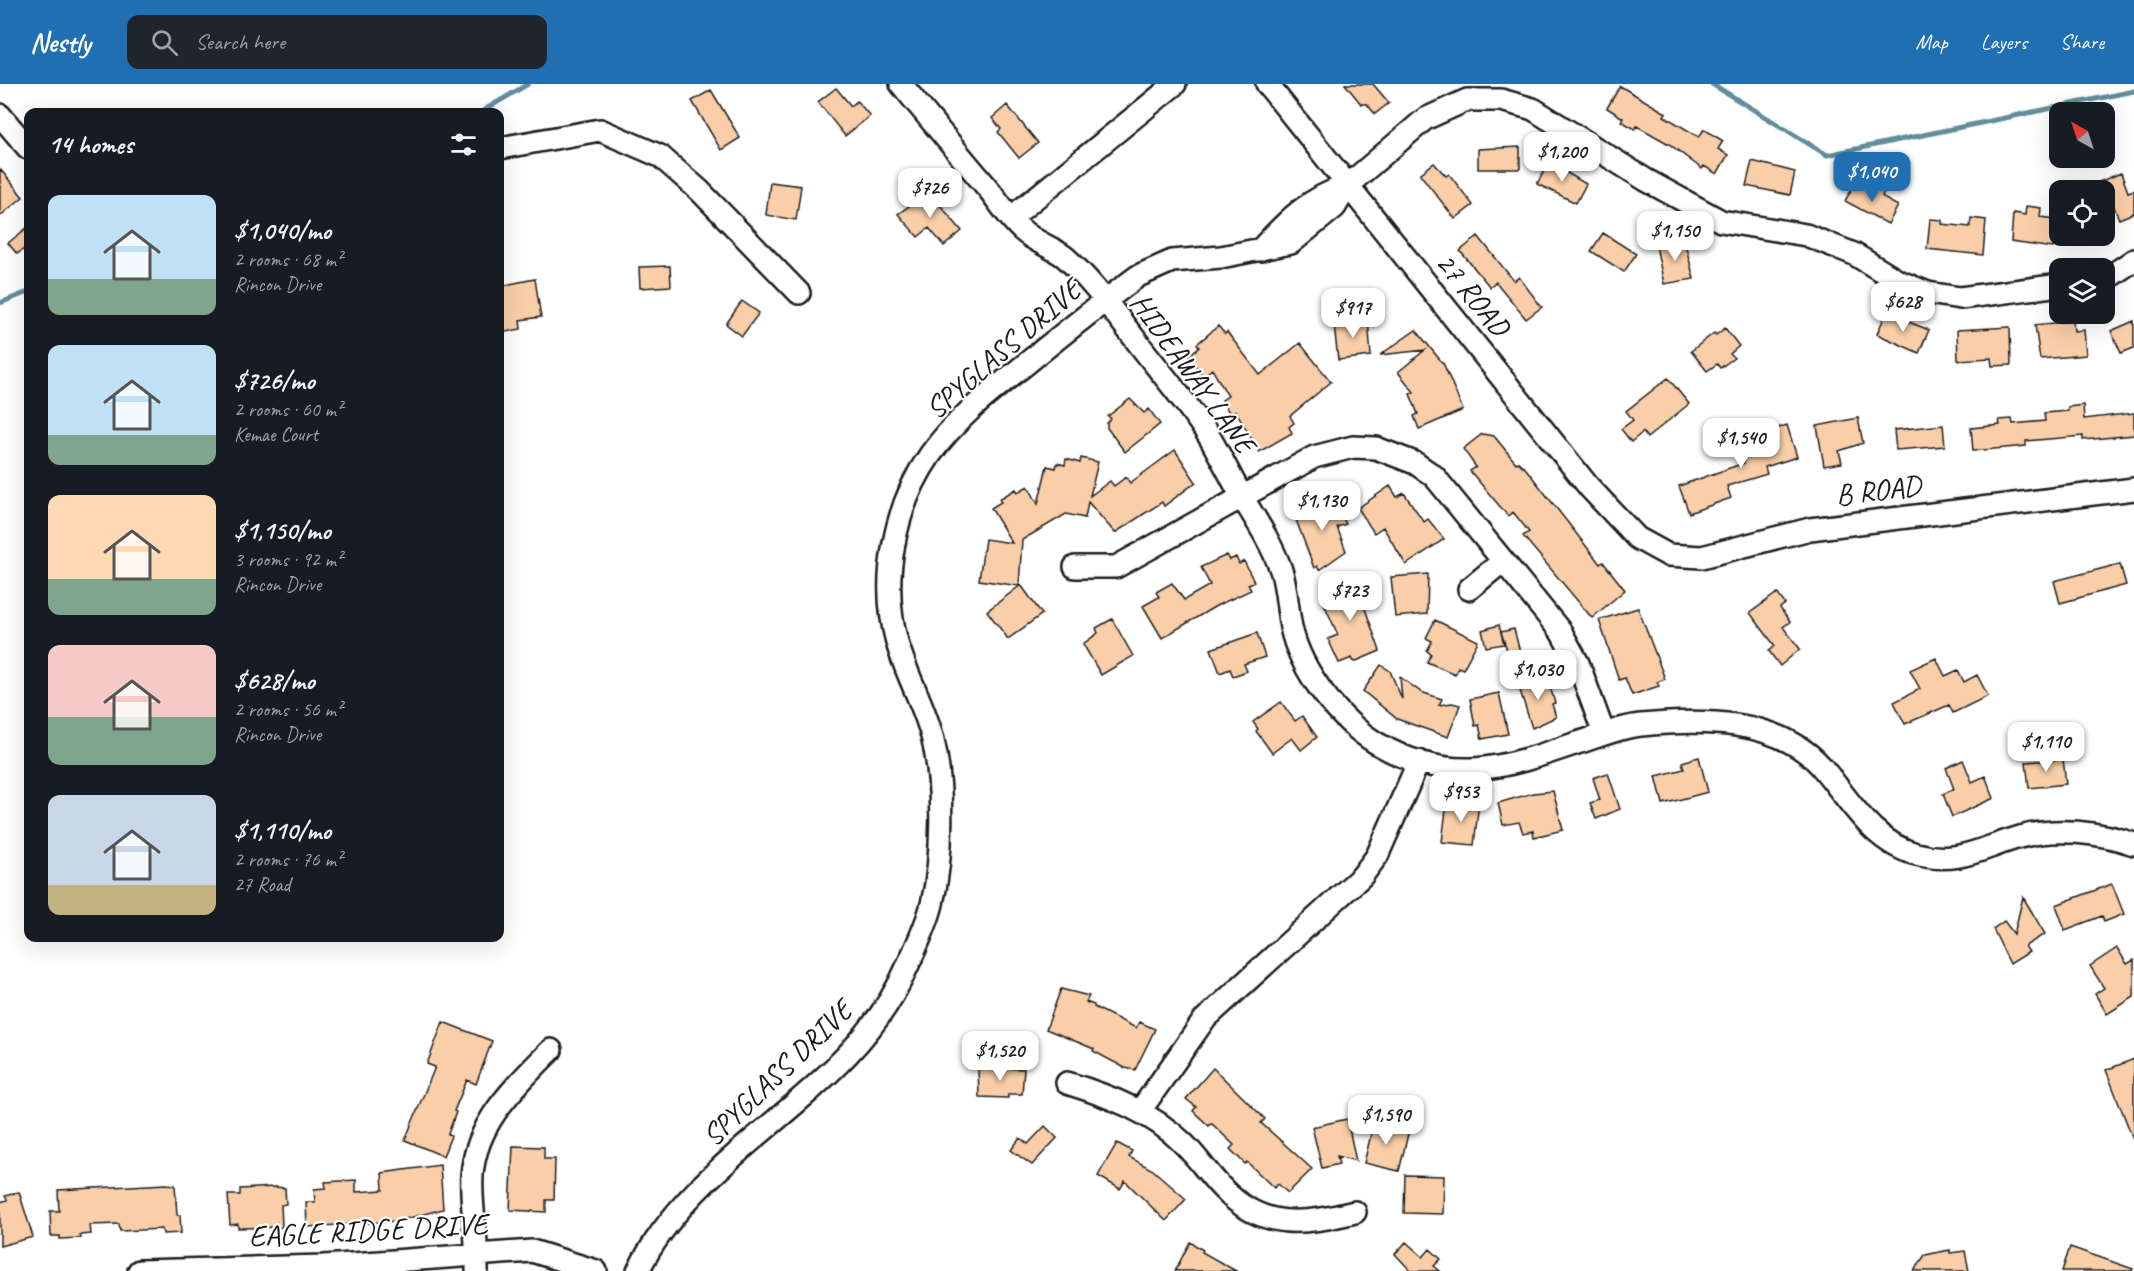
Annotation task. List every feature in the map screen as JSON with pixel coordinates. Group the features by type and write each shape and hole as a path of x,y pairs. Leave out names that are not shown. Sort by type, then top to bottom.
{"street":[{"name":"HIDEAWAY LANE","path":"901,84 1023,231 1062,255 1104,301 1209,437 1272,549 1282,573 1299,656 1311,677 1359,730 1379,744 1419,760 1451,769 1500,768 1633,725 1670,722 1765,730 1794,743 1818,763 1857,813 1880,834 1908,852 1926,856 1965,857 2022,836 2064,830 2134,844"},
{"path":"1012,217 1175,84"},
{"name":"27 ROAD","path":"1267,84 1589,487 1637,538"},
{"name":"SPYGLASS DRIVE","path":"638,1271 650,1247 687,1199 846,1057 879,1015 906,970 932,904 942,824 933,740 896,641 889,584 896,531 904,504 929,456 963,414 1138,276 1172,261 1260,250 1291,243 1335,207 1348,185 1425,119 1467,100 1501,100 1533,110 1646,180 1720,221 1806,235 1854,254 1898,281 1928,294 1960,298 2049,286"},
{"path":"1,117 24,143"},
{"path":"504,147 600,130 660,156 700,191 799,293"},
{"path":"2115,273 2134,260"},
{"path":"1075,567 1116,567 1314,457 1353,447 1376,448 1415,463 1434,476 1561,632 1578,663 1604,734"},
{"name":"B ROAD","path":"1637,538 1668,555 1702,557 1810,529 2134,489"},
{"path":"1469,589 1503,561"},
{"path":"1140,1111 1204,1020 1362,876 1377,856 1419,760"},
{"path":"477,1262 472,1175 479,1139 495,1113 522,1079 552,1050"},
{"path":"1067,1083 1110,1096 1140,1111 1183,1143 1224,1191 1259,1214 1282,1222 1311,1223 1355,1212"},
{"name":"EAGLE RIDGE DRIVE","path":"140,1271 477,1262 532,1251 597,1271"}],"building":[{"path":"1345,84 1373,84 1389,103 1375,114 1367,104 1361,104"},
{"path":"1620,86 1666,113 1664,116 1699,137 1704,129 1723,141 1718,149 1728,155 1717,174 1704,166 1702,169 1669,144 1637,126 1635,129 1621,121 1623,118 1607,108"},
{"path":"836,88 851,106 857,101 870,116 845,136 818,102"},
{"path":"711,90 740,138 721,150 692,101"},
{"path":"1007,105 1038,143 1019,158 998,132 1001,129 992,118"},
{"path":"1520,147 1520,169 1478,169 1478,149"},
{"path":"1752,161 1795,172 1790,195 1746,186"},
{"path":"1549,162 1586,184 1576,203 1537,184"},
{"path":"1434,163 1446,176 1449,174 1473,205 1455,219 1420,174"},
{"path":"0,169 23,197 0,216"},
{"path":"2121,173 2128,192 2134,190 2134,213 2119,219 2115,209 2115,180 2104,180"},
{"path":"770,182 801,186 796,220 766,215"},
{"path":"1855,183 1869,191 1872,185 1884,192 1882,196 1885,199 1898,206 1888,224 1845,201"},
{"path":"929,192 962,231 944,246 929,228 918,237 898,214"},
{"path":"2026,206 2041,208 2040,217 2049,218 2049,246 2053,246 2053,248 2011,242 2013,213 2025,215"},
{"path":"1971,218 1986,220 1983,255 1927,249 1930,219 1942,220 1942,224 1970,227"},
{"path":"24,230 24,249 17,254 8,243"},
{"path":"1603,233 1636,254 1624,272 1591,251"},
{"path":"1478,236 1514,281 1519,277 1542,307 1526,319 1496,282 1490,287 1460,251"},
{"path":"1684,239 1694,279 1664,284 1656,246"},
{"path":"670,266 671,286 640,288 639,267"},
{"path":"535,279 541,317 520,320 521,329 504,332 504,285"},
{"path":"742,301 759,313 742,336 726,324"},
{"path":"1886,313 1929,330 1919,353 1877,334"},
{"path":"1358,318 1368,319 1371,356 1338,360 1334,325"},
{"path":"2134,321 2134,348 2121,353 2111,331"},
{"path":"2073,324 2074,331 2084,330 2086,355 2040,359 2035,325"},
{"path":"1218,326 1225,334 1227,332 1260,375 1300,343 1331,382 1290,416 1294,423 1289,427 1292,433 1259,452 1236,411 1230,414 1222,400 1228,396 1212,369 1203,376 1188,356 1199,347 1197,344"},
{"path":"2010,327 2011,365 1992,366 1991,358 1958,360 1957,330"},
{"path":"1725,328 1739,346 1730,354 1734,358 1720,368 1717,364 1707,371 1691,351 1714,333 1716,335"},
{"path":"1416,330 1444,365 1463,410 1419,429 1414,416 1418,414 1410,394 1414,392 1398,372 1425,350 1380,355"},
{"path":"1668,378 1689,404 1647,438 1643,432 1631,442 1621,429 1633,420 1626,411"},
{"path":"1130,399 1144,413 1149,409 1160,424 1125,452 1107,428 1107,423 1111,419 1108,416"},
{"path":"2083,405 2084,419 2134,413 2134,435 2083,440 2083,436 2026,441 2026,446 1973,451 1971,428 2000,425 1999,420 2012,419 2013,424 2045,421 2044,413 2068,411 2068,407"},
{"path":"1858,418 1863,443 1839,451 1842,463 1824,466 1817,426"},
{"path":"1787,425 1797,457 1765,467 1767,474 1727,486 1731,498 1689,513 1679,486 1744,463 1738,443"},
{"path":"1943,425 1945,446 1896,450 1894,430"},
{"path":"1482,434 1494,436 1516,463 1518,462 1526,469 1600,564 1603,562 1625,590 1592,618 1523,536 1529,532 1513,512 1508,516 1470,471 1476,467 1463,449"},
{"path":"1175,450 1196,482 1164,506 1162,502 1115,533 1088,502 1085,518 1066,514 1022,540 1019,586 979,580 985,539 1012,543 991,508 1001,502 999,499 1016,489 1018,492 1028,486 1038,504 1047,466 1056,468 1057,463 1065,465 1066,459 1080,463 1081,458 1098,462 1090,496 1110,481 1114,486 1126,477 1130,483"},
{"path":"1390,486 1397,497 1404,493 1424,522 1428,519 1444,539 1406,565 1383,527 1374,533 1358,508"},
{"path":"1332,497 1346,524 1337,527 1346,551 1319,570 1317,566 1314,568 1295,517 1308,512 1306,508"},
{"path":"1227,555 1230,560 1236,557 1239,564 1244,561 1254,582 1248,584 1251,590 1216,606 1162,638 1143,606 1159,597 1156,592 1172,583 1184,600 1210,585 1201,567"},
{"path":"2120,564 2126,585 2060,603 2054,581"},
{"path":"1428,574 1427,614 1395,617 1391,577"},
{"path":"1355,575 1368,600 1363,603 1380,651 1354,662 1352,658 1339,663 1328,639 1338,635 1321,597"},
{"path":"1021,585 1042,614 1008,639 987,611"},
{"path":"1777,593 1785,604 1780,608 1790,622 1783,627 1800,649 1780,666 1769,651 1775,646 1750,613"},
{"path":"1638,608 1665,679 1657,682 1659,686 1632,695 1625,678 1619,680 1599,620"},
{"path":"1112,619 1133,656 1101,675 1083,644 1098,633 1096,628"},
{"path":"1435,620 1478,641 1463,669 1458,667 1455,674 1427,662 1431,654 1427,651 1432,641 1426,638"},
{"path":"1499,625 1504,644 1486,647 1482,630"},
{"path":"1514,629 1524,668 1514,671 1501,632"},
{"path":"1257,633 1265,657 1244,664 1247,671 1233,676 1230,669 1220,673 1211,649"},
{"path":"1936,658 1945,676 1958,670 1964,682 1977,675 1988,696 1953,713 1949,705 1905,724 1894,702 1920,689 1910,670"},
{"path":"1381,665 1390,671 1402,699 1400,677 1421,692 1442,699 1439,705 1452,703 1460,705 1448,737 1397,719 1363,691"},
{"path":"1547,677 1555,703 1552,704 1556,717 1532,728 1518,684"},
{"path":"1499,693 1508,734 1482,739 1479,725 1475,726 1470,699"},
{"path":"1281,702 1295,721 1302,716 1317,737 1301,750 1292,738 1272,753 1256,731 1258,729 1253,722"},
{"path":"1699,757 1708,792 1663,804 1656,776 1684,769 1682,762"},
{"path":"2063,759 2066,784 2029,788 2026,762"},
{"path":"1963,760 1972,782 1985,776 1994,798 1952,817 1943,794 1954,789 1946,768"},
{"path":"1608,773 1620,809 1596,819 1590,803 1600,800 1593,778"},
{"path":"1553,791 1563,830 1534,837 1533,831 1523,833 1519,822 1503,825 1498,803 1533,793"},
{"path":"1461,800 1479,802 1474,845 1442,842 1447,802 1461,804"},
{"path":"2112,884 2124,914 2104,922 2102,916 2065,930 2056,905"},
{"path":"2023,897 2045,934 2025,946 2029,952 2010,964 1993,929 2004,921 2014,934"},
{"path":"2117,948 2127,964 2134,960 2134,997 2107,1014 2095,994 2104,988 2090,966"},
{"path":"1061,989 1089,996 1086,1002 1136,1028 1139,1022 1155,1029 1135,1070 1125,1068 1093,1051 1094,1049 1046,1029"},
{"path":"443,1022 492,1041 476,1084 467,1080 454,1111 456,1112 448,1134 451,1136 443,1156 405,1140 435,1067 427,1064"},
{"path":"2134,1059 2134,1139 2133,1139 2106,1070"},
{"path":"978,1067 1024,1069 1022,1094 1008,1094 1008,1098 979,1097"},
{"path":"1213,1068 1265,1119 1261,1123 1312,1169 1288,1193 1278,1184 1274,1188 1247,1162 1245,1164 1230,1149 1234,1145 1211,1123 1209,1126 1193,1111 1196,1107 1186,1099"},
{"path":"1347,1119 1356,1161 1337,1156 1339,1164 1322,1168 1312,1127"},
{"path":"1374,1122 1409,1130 1399,1171 1364,1163"},
{"path":"1045,1126 1057,1138 1032,1165 1011,1150 1020,1138 1028,1144"},
{"path":"1117,1143 1132,1151 1129,1157 1153,1170 1186,1199 1166,1221 1125,1181 1120,1189 1098,1176"},
{"path":"513,1146 544,1147 544,1159 555,1159 554,1200 546,1200 546,1212 510,1210"},
{"path":"440,1165 443,1209 398,1221 307,1227 306,1202 315,1202 314,1189 326,1188 325,1182 356,1180 356,1192 383,1190 382,1173"},
{"path":"1405,1175 1444,1176 1443,1214 1404,1213"},
{"path":"175,1185 181,1233 163,1234 162,1229 120,1231 119,1224 90,1225 91,1234 80,1235 81,1238 60,1239 60,1236 51,1236 50,1211 59,1211 58,1190"},
{"path":"285,1188 286,1204 281,1205 282,1227 238,1228 238,1224 230,1225 228,1195 240,1195 240,1189"},
{"path":"19,1192 33,1237 0,1246 0,1202 7,1200 5,1196"},
{"path":"1190,1242 1203,1250 1202,1252 1236,1271 1175,1271"},
{"path":"1406,1242 1423,1257 1430,1249 1441,1259 1434,1266 1440,1271 1411,1271 1395,1254"},
{"path":"2070,1247 2133,1269 2132,1271 2062,1271"},
{"path":"1950,1250 1950,1253 1965,1251 1969,1271 1914,1271 1925,1255"}],"waterway":[{"path":"488,108 528,84"},
{"path":"1712,84 1827,155 2134,91"},
{"path":"0,303 24,294"}]}
